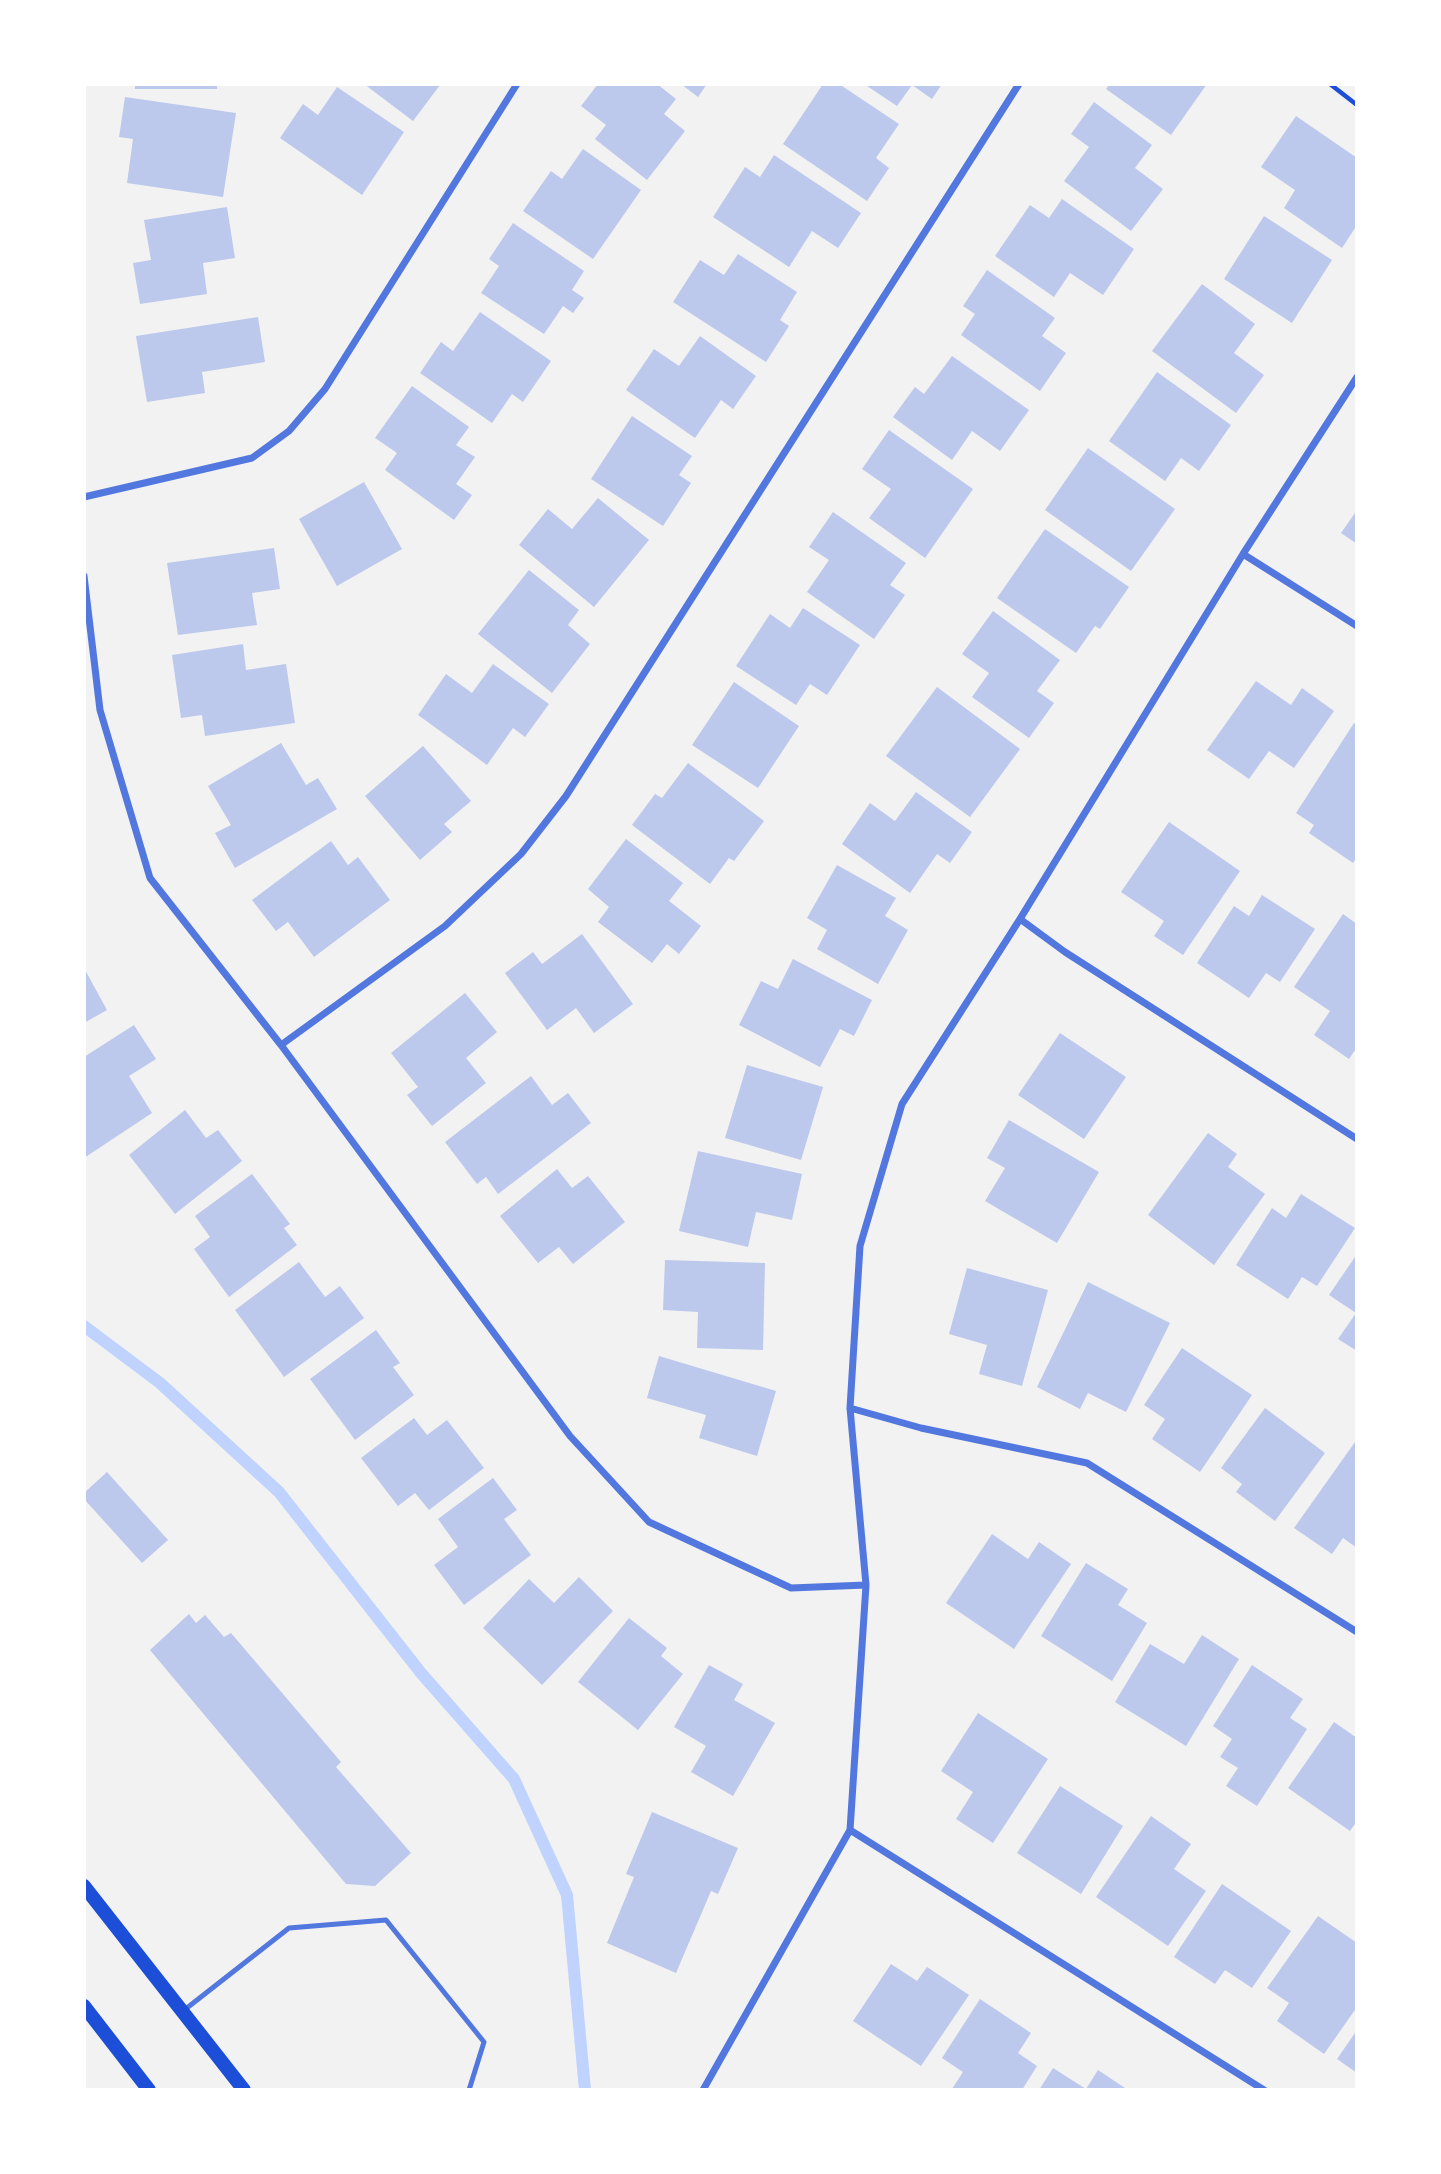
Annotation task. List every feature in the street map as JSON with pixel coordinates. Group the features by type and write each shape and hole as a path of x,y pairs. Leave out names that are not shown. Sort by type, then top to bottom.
{"main road":[{"path":"84,1886 244,2090"},
{"path":"84,2006 149,2090"}],"street":[{"path":"84,497 252,458 289,431 325,389 517,84"},
{"path":"281,1045 445,926 521,854 559,805 1019,84"},
{"path":"703,2090 849,1830 866,1586 850,1408 860,1246 902,1104 1020,919 1242,554 1357,377"},
{"path":"1242,554 1357,626"},
{"path":"84,576 100,710 150,878 281,1045 570,1436 649,1522 791,1588 866,1586"},
{"path":"1020,919 1065,952 1357,1139"},
{"path":"850,1408 920,1428 1087,1463 1357,1632"},
{"path":"849,1830 1264,2090"}],"lane":[{"path":"183,2011 289,1928 386,1920 484,2042 469,2090"}],"path":[{"path":"1329,84 1357,105"}],"building":[{"path":"135,84 217,84 217,89 135,89"},
{"path":"364,84 438,84 440,85 413,121"},
{"path":"598,84 657,84 676,99 664,114 685,131 647,180 595,139 606,125 581,106"},
{"path":"681,84 707,84 698,97"},
{"path":"823,84 839,84 899,124 876,158 889,168 867,201 783,144"},
{"path":"864,84 942,84 932,99 912,85 897,106"},
{"path":"1110,84 1207,84 1171,135 1106,89"},
{"path":"337,87 404,132 362,195 280,138 303,104 318,115"},
{"path":"125,97 236,113 223,197 127,183 133,139 119,137"},
{"path":"1094,102 1152,145 1135,168 1163,189 1131,231 1064,181 1089,147 1071,134"},
{"path":"1296,116 1357,158 1357,225 1342,248 1284,208 1295,190 1261,167"},
{"path":"583,149 641,190 593,259 523,211 551,171 562,179"},
{"path":"774,155 861,213 838,248 812,231 789,267 713,217 745,167 760,177"},
{"path":"1062,199 1134,249 1103,295 1070,273 1054,297 995,256 1030,205 1049,218"},
{"path":"227,207 235,258 203,263 207,294 140,304 133,263 151,260 144,220"},
{"path":"1264,216 1332,260 1292,323 1224,279"},
{"path":"513,223 584,271 572,290 584,298 573,313 563,306 544,334 481,293 499,266 489,259"},
{"path":"738,254 797,292 780,320 789,326 766,362 673,302 700,260 724,275"},
{"path":"987,270 1055,318 1042,336 1066,353 1040,391 961,335 975,314 963,306"},
{"path":"1202,284 1255,324 1234,353 1264,375 1236,413 1152,351"},
{"path":"480,312 551,361 523,402 512,394 492,423 420,373 441,342 453,351"},
{"path":"258,317 265,362 202,372 205,393 147,402 136,336"},
{"path":"700,336 756,376 733,409 721,400 695,438 626,390 654,349 679,366"},
{"path":"952,356 1029,410 1000,451 972,431 952,460 893,417 915,387 924,394"},
{"path":"1157,372 1231,425 1199,471 1181,458 1165,481 1109,441"},
{"path":"412,386 469,427 456,445 475,457 456,484 472,495 454,520 385,470 397,453 375,438"},
{"path":"632,416 692,456 679,475 691,483 663,526 591,479"},
{"path":"889,430 973,489 925,558 869,518 891,489 862,469"},
{"path":"1088,448 1175,509 1131,571 1045,510"},
{"path":"364,482 402,549 337,586 299,519"},
{"path":"598,498 649,540 594,607 519,545 548,509 572,529"},
{"path":"1357,510 1357,544 1341,533"},
{"path":"833,512 906,563 890,585 905,595 874,639 807,592 829,560 809,547"},
{"path":"1045,529 1129,587 1100,629 1095,626 1076,653 997,598"},
{"path":"274,548 280,589 252,593 257,625 178,635 167,563"},
{"path":"529,570 579,610 568,625 590,644 552,693 478,634"},
{"path":"803,608 860,645 827,695 810,684 796,705 736,666 770,614 790,628"},
{"path":"993,611 1060,660 1037,691 1054,703 1029,738 972,697 989,673 962,654"},
{"path":"243,644 246,670 286,664 295,723 205,736 202,715 181,718 172,655"},
{"path":"493,664 549,704 525,737 513,728 487,765 418,715 446,674 472,693"},
{"path":"1256,681 1291,705 1302,688 1334,711 1294,768 1269,751 1249,779 1207,750"},
{"path":"734,682 799,726 758,788 692,745"},
{"path":"937,687 1020,749 970,817 886,756"},
{"path":"1354,723 1357,725 1357,857 1353,863 1309,833 1314,825 1296,813"},
{"path":"281,743 306,785 318,778 337,809 235,868 215,833 231,825 208,786"},
{"path":"423,746 471,801 444,824 452,832 420,860 365,796"},
{"path":"688,763 764,821 734,861 729,858 710,884 632,825 655,794 662,798"},
{"path":"916,792 972,832 950,863 937,854 910,893 842,844 870,803 895,821"},
{"path":"1169,822 1240,871 1183,955 1154,936 1164,921 1121,892"},
{"path":"626,839 683,883 669,901 701,926 679,954 667,944 652,963 598,922 609,907 588,889"},
{"path":"331,841 348,865 358,857 390,900 314,957 288,922 276,931 252,900"},
{"path":"837,865 896,898 885,916 908,930 878,984 817,949 827,930 807,918"},
{"path":"1262,895 1315,929 1280,982 1266,973 1249,998 1197,963 1234,906 1249,916"},
{"path":"1343,914 1357,924 1357,1047 1349,1059 1314,1035 1330,1011 1294,987"},
{"path":"582,934 633,1004 594,1033 576,1008 547,1030 505,973 533,952 542,964"},
{"path":"793,959 872,1000 854,1036 840,1029 820,1067 739,1025 761,981 778,989"},
{"path":"84,968 107,1010 84,1023"},
{"path":"465,993 497,1032 466,1058 486,1083 432,1126 407,1095 418,1087 391,1053"},
{"path":"134,1025 156,1059 129,1076 152,1113 84,1158 84,1057"},
{"path":"1060,1033 1126,1077 1084,1139 1018,1095"},
{"path":"747,1065 823,1087 801,1160 725,1138"},
{"path":"531,1076 552,1105 568,1093 591,1123 498,1194 486,1177 477,1184 445,1142"},
{"path":"185,1110 206,1138 218,1130 242,1161 175,1214 129,1155"},
{"path":"1009,1120 1099,1172 1057,1243 985,1201 1005,1168 987,1158"},
{"path":"1208,1133 1237,1154 1228,1167 1265,1194 1214,1265 1148,1215"},
{"path":"698,1151 802,1174 792,1220 756,1212 748,1247 679,1231"},
{"path":"557,1169 572,1188 588,1176 625,1222 573,1264 559,1247 538,1263 500,1216"},
{"path":"252,1174 290,1224 284,1228 297,1245 229,1297 194,1249 210,1237 195,1216"},
{"path":"1301,1194 1355,1228 1317,1286 1302,1277 1288,1299 1236,1265 1272,1208 1286,1218"},
{"path":"1357,1254 1357,1351 1338,1339 1356,1313 1329,1295"},
{"path":"665,1260 765,1263 763,1350 697,1348 698,1312 663,1310"},
{"path":"299,1262 325,1297 340,1286 364,1318 284,1377 235,1310"},
{"path":"967,1268 1048,1290 1022,1386 979,1374 987,1345 949,1334"},
{"path":"1088,1282 1170,1323 1126,1412 1088,1393 1080,1409 1037,1387"},
{"path":"376,1330 400,1363 393,1367 414,1395 355,1440 310,1379"},
{"path":"1182,1348 1252,1395 1200,1472 1152,1439 1165,1419 1144,1405"},
{"path":"659,1356 776,1391 757,1456 699,1438 706,1415 647,1398"},
{"path":"1265,1408 1325,1453 1275,1521 1236,1492 1242,1484 1221,1468"},
{"path":"414,1418 427,1435 447,1420 484,1468 429,1510 415,1493 398,1506 361,1458"},
{"path":"1355,1442 1357,1548 1343,1538 1332,1554 1294,1528"},
{"path":"107,1472 168,1540 142,1563 84,1499 84,1493"},
{"path":"493,1478 517,1510 504,1519 531,1555 464,1605 434,1565 458,1547 438,1519"},
{"path":"992,1534 1028,1559 1039,1542 1071,1564 1014,1649 946,1603"},
{"path":"1086,1563 1128,1589 1118,1605 1147,1623 1112,1681 1041,1636"},
{"path":"579,1577 613,1611 542,1685 483,1628 529,1579 554,1603"},
{"path":"189,1614 196,1623 205,1615 224,1637 231,1633 341,1762 336,1767 411,1853 375,1886 346,1884 150,1650"},
{"path":"629,1618 667,1648 661,1656 683,1674 638,1730 578,1682"},
{"path":"1202,1635 1239,1659 1186,1746 1115,1702 1150,1644 1184,1664"},
{"path":"709,1665 743,1684 734,1700 775,1723 733,1796 691,1772 706,1746 674,1727"},
{"path":"1252,1665 1303,1699 1290,1718 1307,1729 1257,1806 1226,1786 1238,1768 1220,1757 1232,1739 1213,1726"},
{"path":"978,1713 1048,1759 993,1843 956,1819 973,1792 941,1771"},
{"path":"1334,1722 1357,1738 1357,1821 1350,1831 1288,1788"},
{"path":"1060,1786 1123,1826 1081,1894 1017,1853"},
{"path":"652,1812 738,1848 718,1894 711,1891 676,1973 607,1943 634,1877 626,1874"},
{"path":"1151,1816 1191,1844 1174,1869 1206,1891 1168,1946 1096,1897"},
{"path":"1222,1884 1291,1931 1252,1988 1225,1970 1215,1984 1174,1957"},
{"path":"1318,1916 1357,1943 1357,2007 1324,2054 1277,2021 1289,2003 1267,1988"},
{"path":"891,1964 917,1981 927,1967 969,1995 921,2066 853,2021"},
{"path":"980,1999 1031,2033 1018,2053 1037,2066 1022,2090 952,2089 963,2072 942,2058"},
{"path":"1357,2030 1357,2073 1337,2059"},
{"path":"1053,2068 1086,2089 1098,2070 1128,2090 1039,2090"}],"waterway":[{"path":"84,1326 160,1383 279,1492 421,1673 514,1779 567,1895 585,2090"}]}
